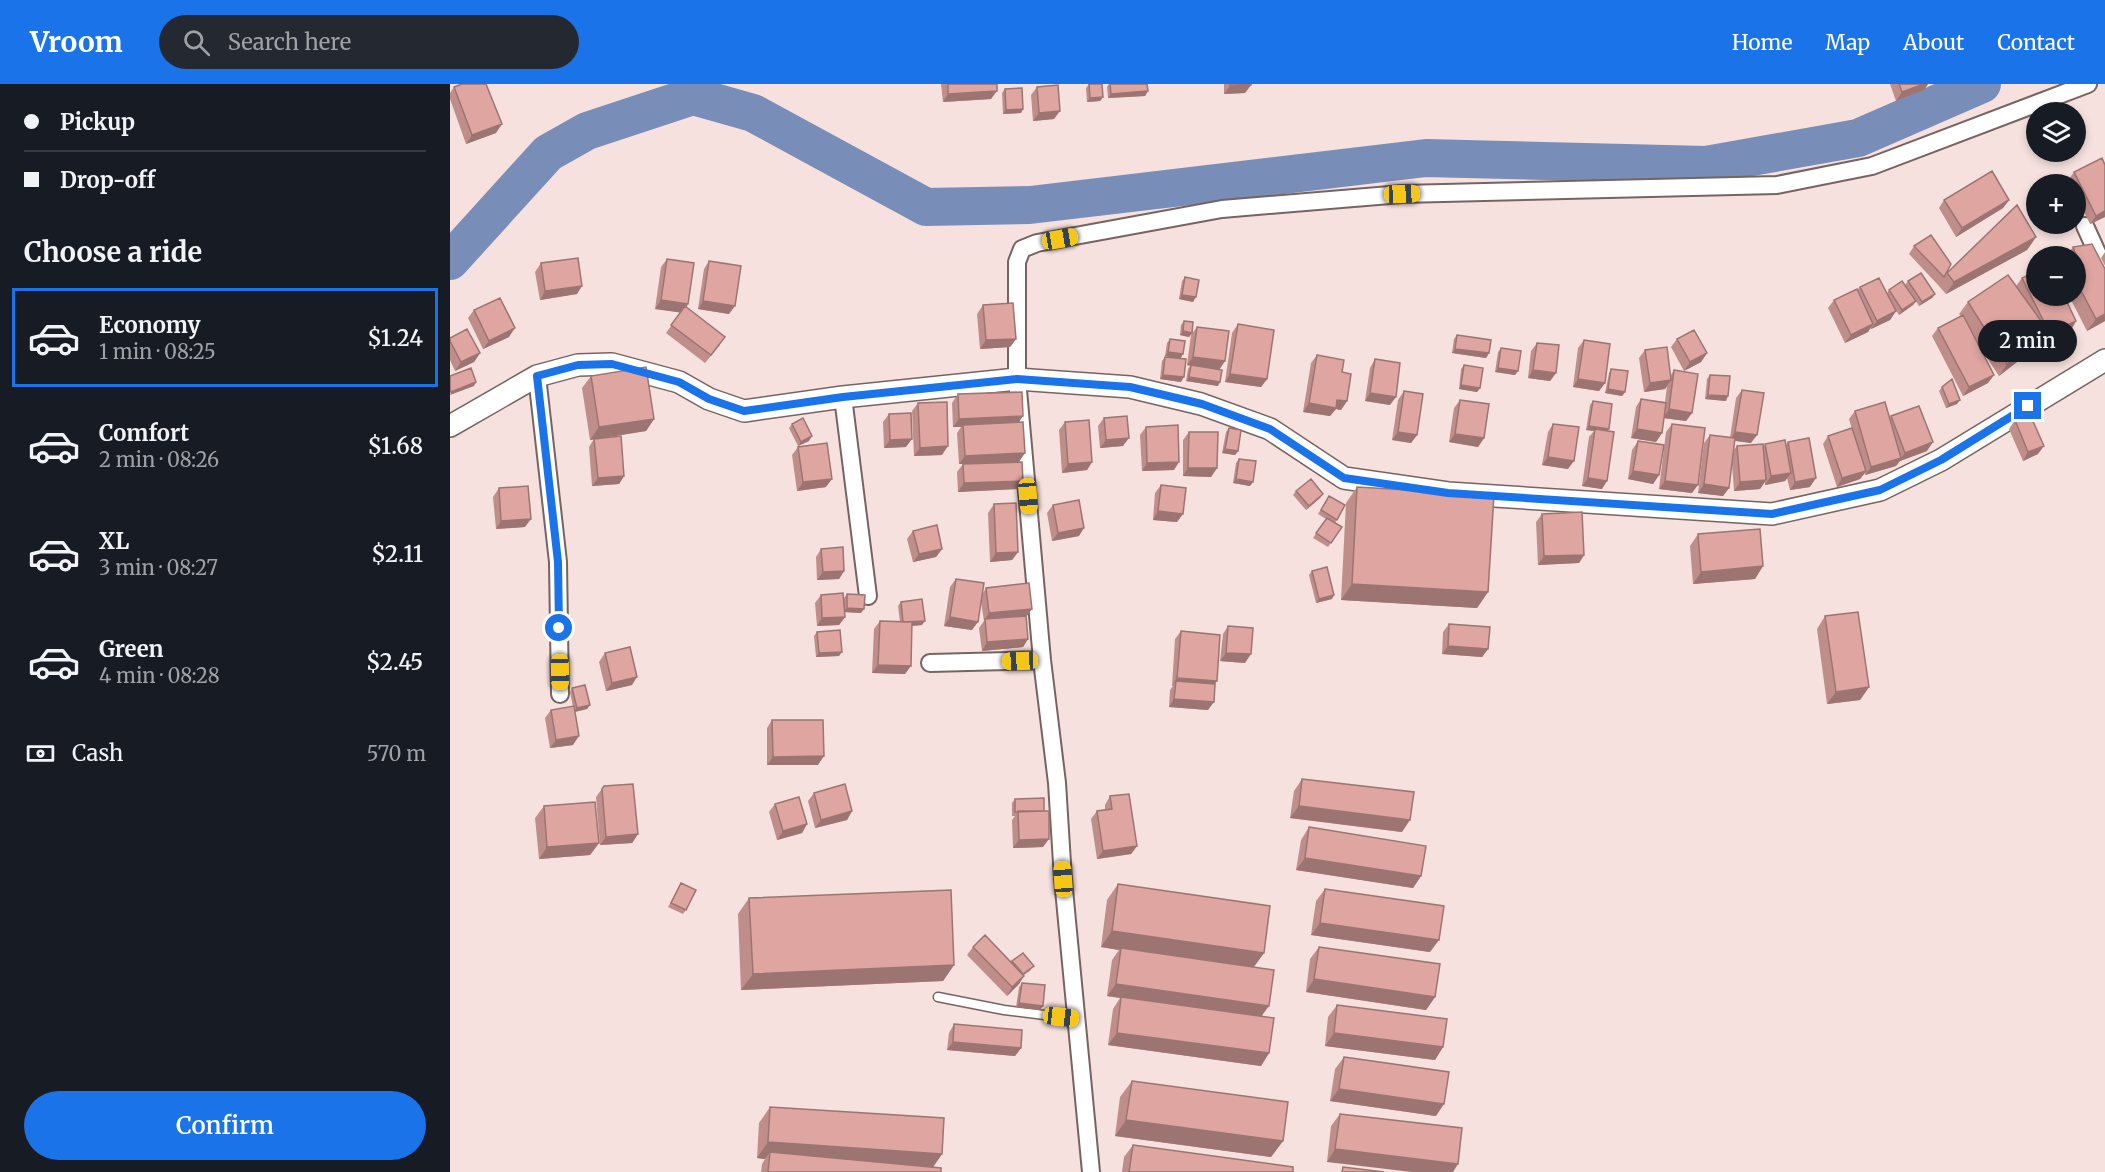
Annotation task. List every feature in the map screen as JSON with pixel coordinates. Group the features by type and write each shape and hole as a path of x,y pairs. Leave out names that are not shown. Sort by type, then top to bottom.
{"street":[{"path":"1091,1172 1063,879 1057,783 1042,660 1017,379 1017,262 1022,249 1036,243 1222,209 1402,194 1777,185 1872,166 2088,84"},
{"path":"2086,228 2105,270"},
{"path":"450,426 537,376 578,365 612,364 679,382 709,399 744,411 843,397 1017,379 1130,387 1202,404 1270,429 1344,478 1448,493 1772,514 1880,490 1941,460 2105,360"},
{"path":"537,376 558,562 560,694"},
{"path":"843,397 868,596"},
{"path":"930,663 1042,660"}],"lane":[{"path":"938,997 1004,1010 1077,1019"}],"building":[{"path":"462,84 486,84 502,124 472,135 454,87"},
{"path":"948,84 997,84 997,91 948,94"},
{"path":"1089,84 1102,84 1103,97 1090,98"},
{"path":"1110,84 1147,84 1148,91 1111,94"},
{"path":"1230,84 1251,84 1251,85 1230,86"},
{"path":"1899,84 1924,84 1902,92"},
{"path":"1058,85 1060,111 1039,113 1037,87"},
{"path":"1022,88 1023,109 1006,110 1005,89"},
{"path":"2102,158 2105,165 2105,211 2096,216 2086,196 2086,174 2075,174 2074,172"},
{"path":"1992,171 2009,200 1962,228 1944,200"},
{"path":"2017,205 2026,220 2026,234 2034,234 2036,237 1954,282 1947,273"},
{"path":"1931,235 1951,264 1944,277 1914,246"},
{"path":"2092,244 2105,269 2105,314 2096,319 2086,300 2086,246 2079,246"},
{"path":"578,258 582,286 545,291 541,263"},
{"path":"667,259 694,263 688,304 661,300"},
{"path":"709,261 741,266 735,306 703,301"},
{"path":"1921,273 1935,294 1922,302 1908,281"},
{"path":"2008,275 2026,300 2026,306 2030,306 2049,332 2007,364 1968,302"},
{"path":"1185,277 1199,280 1196,297 1182,295"},
{"path":"1879,278 1896,311 1877,321 1860,287"},
{"path":"1902,281 1916,301 1902,310 1889,290"},
{"path":"1857,289 1873,324 1851,335 1834,300"},
{"path":"500,298 515,328 489,341 474,310"},
{"path":"1013,303 1016,339 986,340 983,305"},
{"path":"685,306 725,337 711,355 671,325"},
{"path":"2036,306 2069,306 2076,321 2049,334"},
{"path":"1963,315 1994,375 1969,387 1938,328"},
{"path":"1184,321 1193,322 1192,333 1183,331"},
{"path":"1238,324 1274,330 1267,379 1230,374"},
{"path":"1197,327 1229,331 1225,361 1193,357"},
{"path":"467,329 480,353 461,362 450,338"},
{"path":"1694,330 1707,353 1690,362 1677,339"},
{"path":"1457,335 1491,340 1489,353 1455,349"},
{"path":"1170,339 1185,341 1183,354 1168,352"},
{"path":"1584,340 1610,344 1605,383 1578,379"},
{"path":"1537,343 1559,345 1556,373 1533,370"},
{"path":"1667,347 1671,380 1650,383 1645,350"},
{"path":"1501,348 1521,351 1518,371 1498,368"},
{"path":"1317,355 1344,360 1342,372 1351,374 1347,401 1337,400 1336,408 1309,403"},
{"path":"1165,357 1186,359 1184,377 1163,375"},
{"path":"1375,359 1400,363 1396,397 1370,393"},
{"path":"1191,365 1222,370 1220,382 1189,377"},
{"path":"1464,365 1483,368 1480,388 1461,385"},
{"path":"646,367 654,419 599,427 591,376"},
{"path":"471,368 476,382 451,392 450,376"},
{"path":"1611,369 1628,371 1625,392 1608,389"},
{"path":"1674,370 1698,374 1692,413 1669,409"},
{"path":"1710,375 1730,376 1728,396 1708,395"},
{"path":"1952,379 1960,400 1949,404 1942,387"},
{"path":"1742,390 1764,393 1757,435 1735,432"},
{"path":"1404,391 1423,394 1417,435 1398,432"},
{"path":"1022,392 1023,416 959,419 958,394"},
{"path":"1641,399 1666,403 1662,433 1637,429"},
{"path":"1460,400 1489,404 1484,438 1455,434"},
{"path":"1593,401 1612,404 1609,429 1589,426"},
{"path":"947,402 948,446 920,448 918,403"},
{"path":"1885,402 1901,458 1871,467 1855,411"},
{"path":"1919,406 1933,442 1905,453 1891,416"},
{"path":"911,413 912,439 890,440 889,414"},
{"path":"1127,416 1129,438 1106,440 1104,418"},
{"path":"803,418 812,436 801,442 792,424"},
{"path":"2032,419 2044,446 2028,452 2015,420"},
{"path":"1089,420 1092,462 1068,464 1065,422"},
{"path":"1023,422 1025,453 965,456 963,425"},
{"path":"1553,424 1579,427 1574,461 1548,457"},
{"path":"1672,424 1705,428 1698,485 1665,481"},
{"path":"1178,425 1179,462 1147,463 1146,427"},
{"path":"1229,428 1241,430 1238,451 1225,449"},
{"path":"1852,428 1866,471 1842,478 1828,436"},
{"path":"1595,429 1614,432 1607,481 1588,478"},
{"path":"1189,432 1218,432 1217,468 1188,468"},
{"path":"1710,435 1735,438 1729,488 1704,484"},
{"path":"621,436 624,476 598,478 594,439"},
{"path":"1809,438 1816,478 1795,482 1788,442"},
{"path":"1785,440 1791,473 1771,476 1765,444"},
{"path":"1638,441 1664,445 1659,475 1633,471"},
{"path":"827,443 832,479 803,482 798,447"},
{"path":"1763,444 1766,480 1740,482 1737,446"},
{"path":"1239,459 1256,461 1253,482 1236,479"},
{"path":"1022,462 1023,481 964,483 963,464"},
{"path":"1311,479 1323,494 1309,506 1296,491"},
{"path":"1161,485 1186,488 1183,514 1158,511"},
{"path":"528,486 531,519 501,521 499,488"},
{"path":"1357,487 1494,495 1488,592 1352,584"},
{"path":"1329,496 1345,505 1337,520 1321,510"},
{"path":"1079,500 1084,528 1058,533 1053,505"},
{"path":"1016,503 1018,552 996,553 994,504"},
{"path":"1582,512 1584,555 1544,556 1542,514"},
{"path":"1327,518 1342,527 1331,543 1316,533"},
{"path":"937,525 942,549 919,554 913,531"},
{"path":"1760,529 1763,566 1701,572 1698,534"},
{"path":"843,547 844,571 823,572 821,549"},
{"path":"1327,567 1334,595 1319,599 1312,571"},
{"path":"956,579 984,583 978,622 950,617"},
{"path":"1029,583 1032,609 989,613 986,588"},
{"path":"843,593 845,617 822,618 821,595"},
{"path":"847,594 865,595 864,609 847,608"},
{"path":"922,599 925,621 903,622 901,602"},
{"path":"1858,612 1869,687 1836,692 1825,616"},
{"path":"1026,616 1028,639 987,642 985,619"},
{"path":"880,621 912,622 911,666 878,665"},
{"path":"1449,624 1490,627 1488,649 1448,646"},
{"path":"1228,626 1253,628 1251,654 1226,653"},
{"path":"840,630 842,652 819,653 817,632"},
{"path":"1181,631 1220,635 1217,681 1177,678"},
{"path":"630,647 637,677 612,683 605,653"},
{"path":"1176,681 1215,684 1214,702 1174,699"},
{"path":"585,685 590,705 577,708 572,688"},
{"path":"574,706 579,736 556,740 551,710"},
{"path":"772,720 823,720 824,756 773,757"},
{"path":"1302,779 1414,792 1410,820 1299,806"},
{"path":"633,784 638,834 606,837 602,789 604,786"},
{"path":"845,784 852,811 821,820 814,793"},
{"path":"1129,794 1137,846 1103,851 1097,811 1112,809 1110,796"},
{"path":"799,797 807,824 783,831 775,804"},
{"path":"1044,798 1044,811 1015,812 1015,799"},
{"path":"595,802 599,843 547,847 544,806"},
{"path":"1018,811 1049,811 1049,839 1019,840"},
{"path":"1309,827 1426,846 1421,876 1305,858"},
{"path":"681,883 696,890 686,910 671,903"},
{"path":"1118,884 1270,906 1264,953 1112,931"},
{"path":"1325,889 1444,906 1439,940 1320,923"},
{"path":"951,890 954,965 753,974 749,898"},
{"path":"985,935 1024,976 1012,987 973,947"},
{"path":"1319,947 1440,964 1435,997 1314,979"},
{"path":"1121,948 1274,970 1269,1006 1116,984"},
{"path":"1023,953 1034,966 1023,974 1012,961"},
{"path":"1022,983 1045,985 1043,1006 1019,1003"},
{"path":"1121,997 1274,1018 1269,1053 1117,1033"},
{"path":"1337,1005 1447,1019 1443,1047 1334,1033"},
{"path":"954,1024 1022,1030 1021,1048 953,1042"},
{"path":"1344,1057 1449,1072 1444,1104 1339,1089"},
{"path":"1132,1081 1288,1102 1283,1141 1126,1120"},
{"path":"770,1107 944,1118 942,1154 768,1142"},
{"path":"1340,1114 1462,1128 1458,1164 1335,1149"},
{"path":"1133,1145 1293,1167 1293,1172 1129,1172"},
{"path":"770,1152 941,1168 941,1172 768,1172"},
{"path":"1343,1167 1384,1172 1342,1172"}],"waterway":[{"path":"450,261 548,153 587,131 693,96 753,113 926,207 1030,205 1426,158 1706,165 1858,138 1982,84"}],"route":[{"path":"559,628 558,562 537,376 578,365 612,364 679,382 709,399 744,411 843,397 1017,379 1130,387 1202,404 1270,429 1344,478 1448,493 1772,514 1880,490 1941,460 2028,406"}]}
